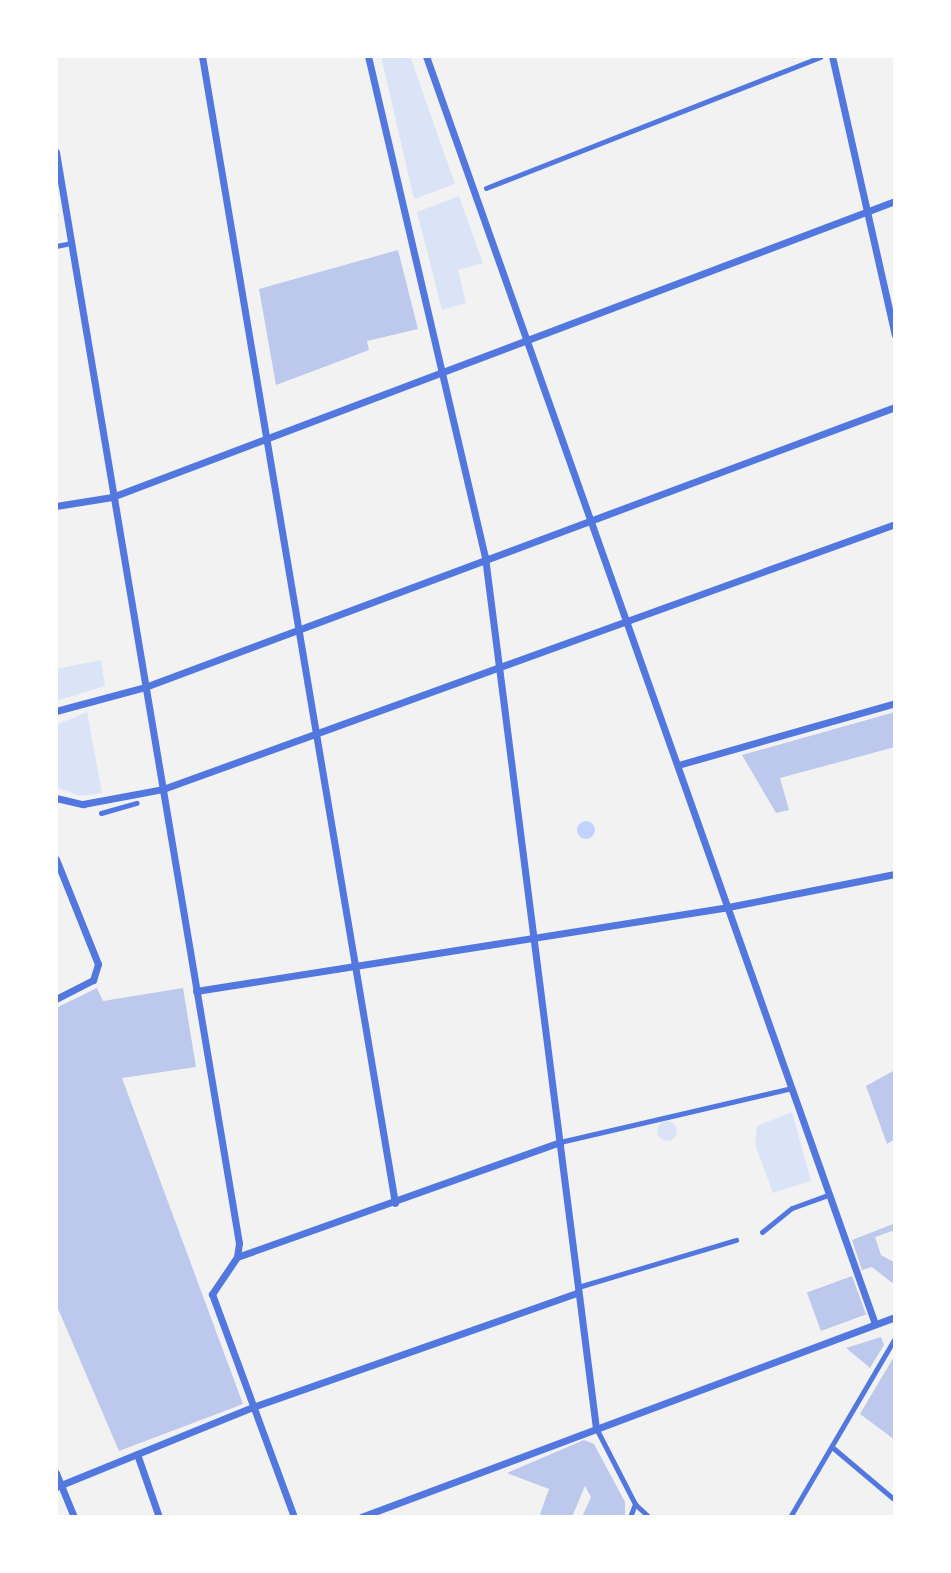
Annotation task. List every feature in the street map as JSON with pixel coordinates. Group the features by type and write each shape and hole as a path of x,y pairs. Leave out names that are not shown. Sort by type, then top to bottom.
{"street":[{"path":"202,56 395,1203"},
{"path":"368,56 485,557 596,1428 635,1504 649,1517"},
{"path":"426,56 875,1324"},
{"path":"832,56 895,335"},
{"path":"486,188 820,57"},
{"path":"56,152 163,789 237,1257"},
{"path":"56,506 112,497 526,336 895,201"},
{"path":"56,246 71,243"},
{"path":"56,711 145,687 485,557 895,407"},
{"path":"56,797 83,804 163,789 317,737 500,667 895,524"},
{"path":"678,765 895,703"},
{"path":"101,813 136,803"},
{"path":"56,859 98,964 93,980 56,999"},
{"path":"195,990 728,907 895,874"},
{"path":"294,1517 212,1294 237,1257 395,1203 560,1142 792,1088"},
{"path":"762,1233 792,1208 827,1195"},
{"path":"59,1486 253,1407 577,1291 736,1240"},
{"path":"361,1517 895,1317"},
{"path":"790,1517 895,1338"},
{"path":"832,1447 895,1500"},
{"path":"137,1454 159,1517"},
{"path":"56,1473 59,1486 74,1517"},
{"path":"630,1517 635,1504"}],"shaded area":[{"path":"381,56 410,56 455,184 414,199"},
{"path":"459,196 483,263 458,270 466,303 442,310 417,212"},
{"path":"101,660 105,686 56,701 56,669"},
{"path":"87,712 102,793 80,796 56,787 56,725"},
{"path":"792,1112 811,1181 773,1193 755,1144 757,1126"},
{"path":"667,1121 674,1124 677,1131 674,1138 667,1141 660,1138 657,1131 660,1124"}],"water":[{"path":"582,821 590,821 595,830 593,837 582,839 577,834 577,826"}],"building":[{"path":"398,250 418,329 367,341 369,350 276,385 259,289"},
{"path":"895,712 895,747 780,778 789,810 776,813 742,755"},
{"path":"97,988 103,1001 183,988 196,1067 122,1078 243,1404 119,1451 56,1304 56,1008"},
{"path":"895,1070 895,1139 887,1144 866,1086"},
{"path":"893,1224 895,1230 875,1237 881,1255 895,1263 895,1285 872,1267 862,1270 852,1240"},
{"path":"852,1276 866,1315 821,1331 807,1292"},
{"path":"881,1337 884,1345 870,1368 846,1348"},
{"path":"895,1355 895,1440 860,1414"},
{"path":"584,1440 594,1444 625,1502 625,1517 582,1517 591,1497 585,1486 572,1517 539,1517 549,1489 507,1473"}]}
